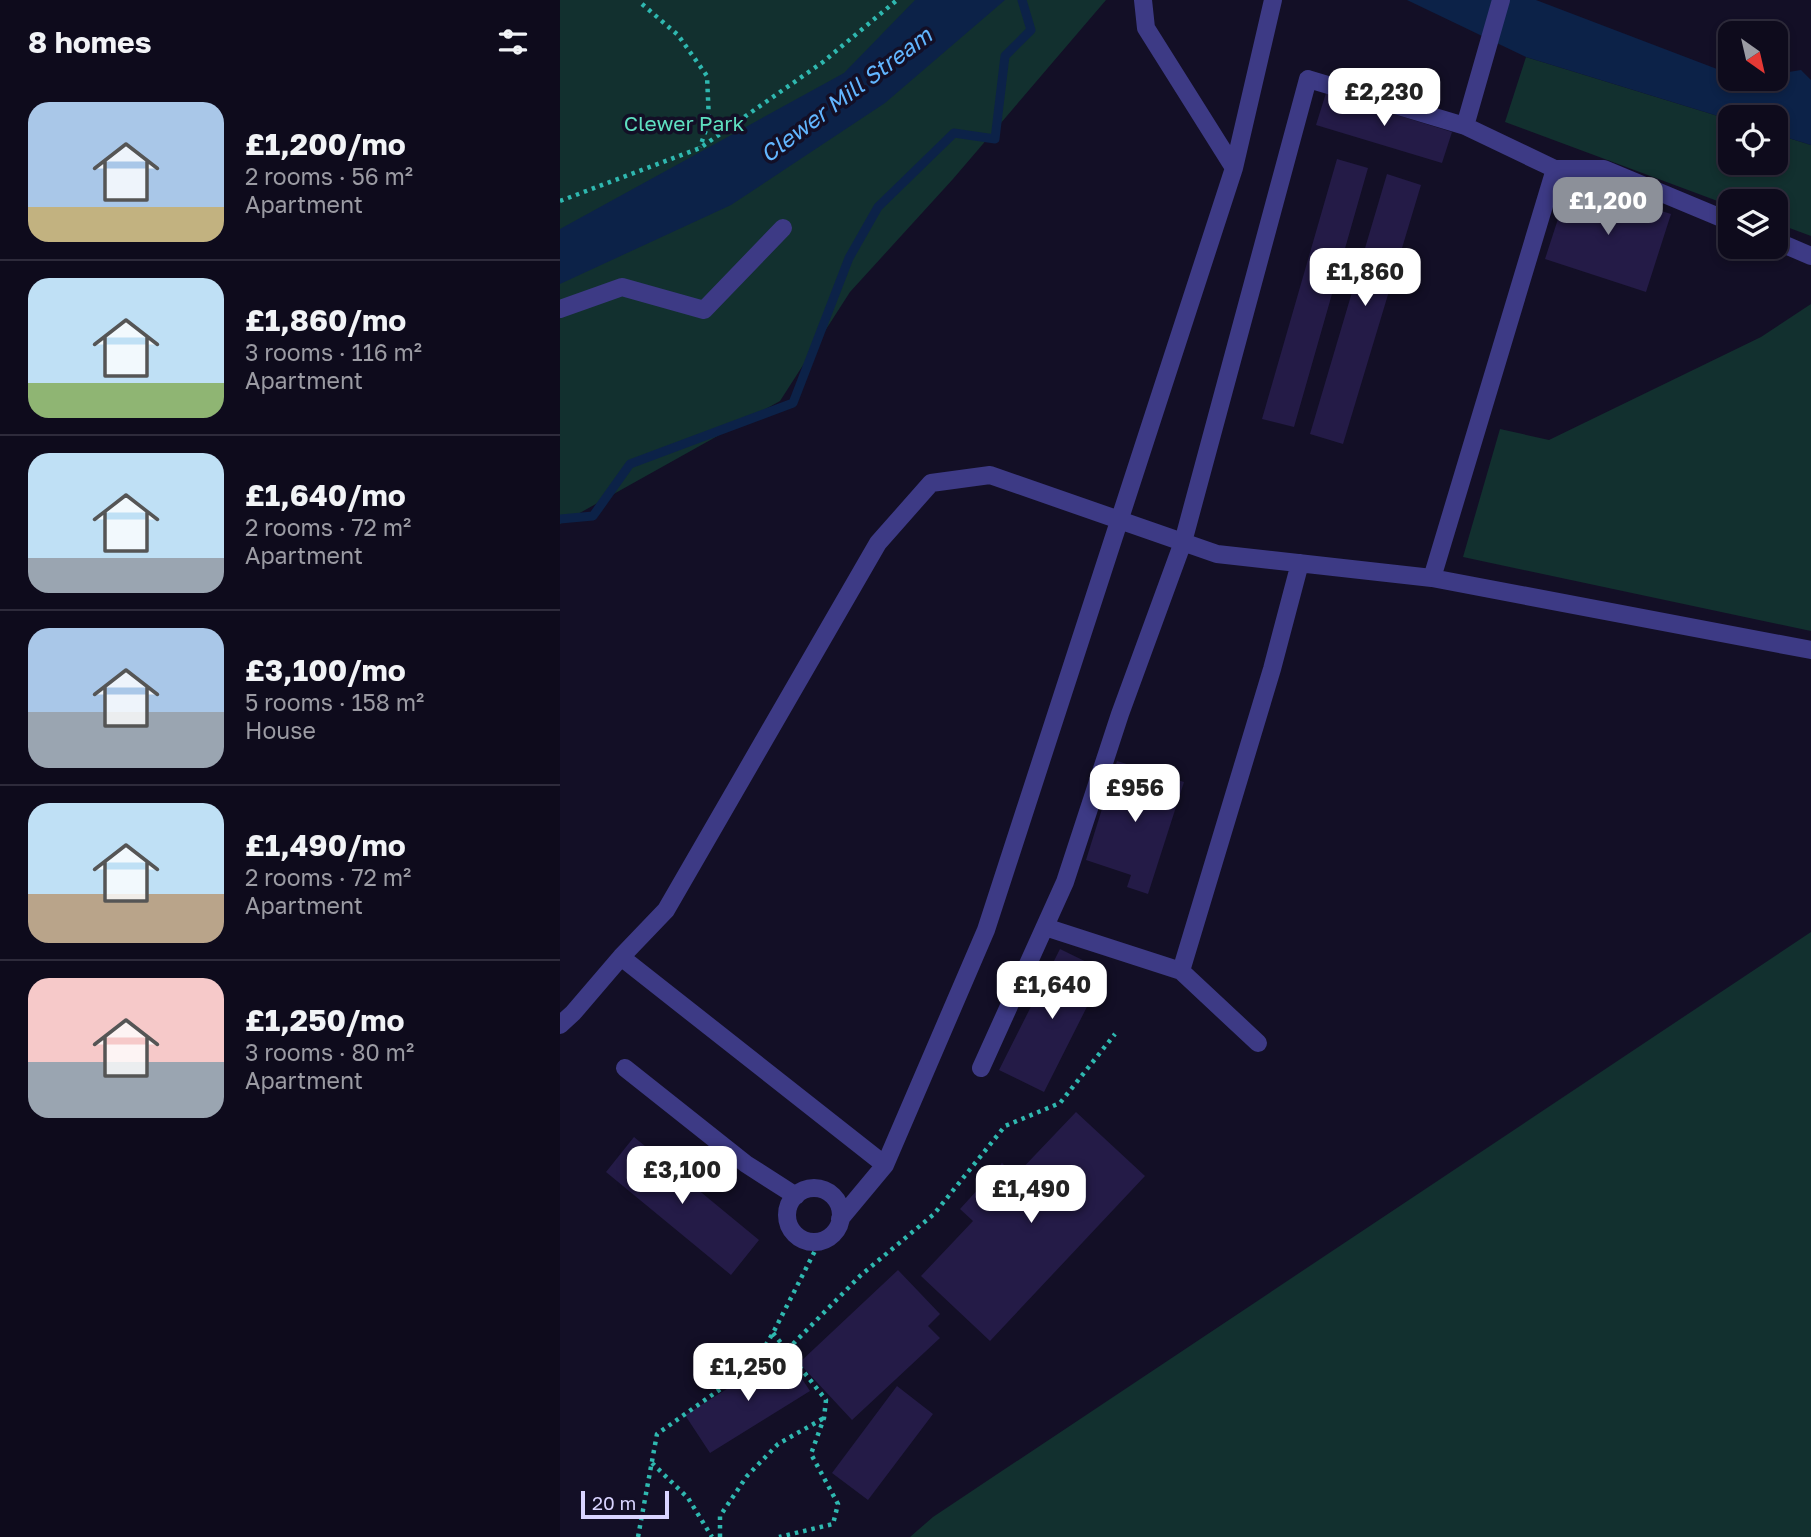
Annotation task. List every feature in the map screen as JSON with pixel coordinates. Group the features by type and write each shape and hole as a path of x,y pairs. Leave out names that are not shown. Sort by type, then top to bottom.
{"lane":[{"path":"1143,0 1146,28 1234,168"},
{"path":"840,1219 836,1199 829,1193 812,1188 799,1192 787,1210 790,1228 798,1237 806,1241 820,1241 830,1237 840,1219 885,1165 986,930 1234,168 1273,0"},
{"path":"1465,126 1501,0"},
{"path":"981,1068 1065,882 1120,713 1183,542 1308,79 1465,126 1555,169 1604,169 1718,217"},
{"path":"1432,578 1555,169"},
{"path":"560,309 622,287 704,310 783,228"},
{"path":"1788,246 1811,256"},
{"path":"560,1025 666,910 878,543 931,482 990,475 1217,554 1432,578 1811,650"},
{"path":"1181,971 1272,669 1300,563"},
{"path":"1045,927 1181,971 1258,1043"},
{"path":"621,957 885,1165"},
{"path":"625,1068 746,1164 796,1196"}],"path":[{"path":"560,201 700,148 823,62 897,0"},
{"path":"642,4 678,35 707,76 709,121 700,148"},
{"path":"787,1350 861,1275 934,1214 1005,1126 1060,1103 1115,1034"},
{"path":"638,1537 657,1434 753,1366 820,1241"},
{"path":"773,1333 825,1399 824,1418 811,1454 838,1504 833,1524 779,1537"},
{"path":"720,1537 720,1516 747,1476 778,1444 824,1418"},
{"path":"652,1462 688,1498 712,1537"}],"green space":[{"name":"Clewer Park","path":"560,0 1106,0 953,179 850,292 780,401 560,524"},
{"path":"1526,57 1718,116 1718,175 1788,175 1788,138 1811,145 1811,236 1788,227 1788,189 1718,189 1718,201 1505,122"},
{"path":"1811,304 1811,631 1463,557 1500,429 1549,440 1761,337"},
{"path":"1811,932 1811,1537 910,1537 933,1517"}],"water":[{"name":"Clewer Mill Stream","path":"915,0 1005,0 885,103 731,205 560,284 560,229 844,73"},
{"path":"1407,0 1536,0 1718,69 1718,91 1788,91 1788,72 1801,70 1811,80 1811,145 1788,138 1788,105 1718,105 1718,116 1526,57"}],"building":[{"path":"1326,93 1452,132 1442,163 1316,125"},
{"path":"1337,159 1368,168 1294,427 1262,419"},
{"path":"1387,174 1421,185 1343,444 1310,434"},
{"path":"1570,182 1671,214 1646,292 1545,259"},
{"path":"1117,761 1184,782 1148,894 1127,887 1131,875 1086,860"},
{"path":"1060,949 1105,971 1044,1092 999,1070"},
{"path":"1076,1112 1145,1176 990,1341 921,1276 973,1221 960,1209 1002,1163 1015,1176"},
{"path":"634,1137 759,1240 731,1275 606,1172"},
{"path":"898,1270 940,1314 928,1326 940,1338 852,1420 799,1363"},
{"path":"785,1353 810,1391 710,1453 685,1415"},
{"path":"897,1386 933,1414 868,1500 832,1473"}],"waterway":[{"path":"560,519 593,516 630,464 793,403 849,258 878,207 954,133 995,139 1005,56 1031,30 1022,0"}]}
